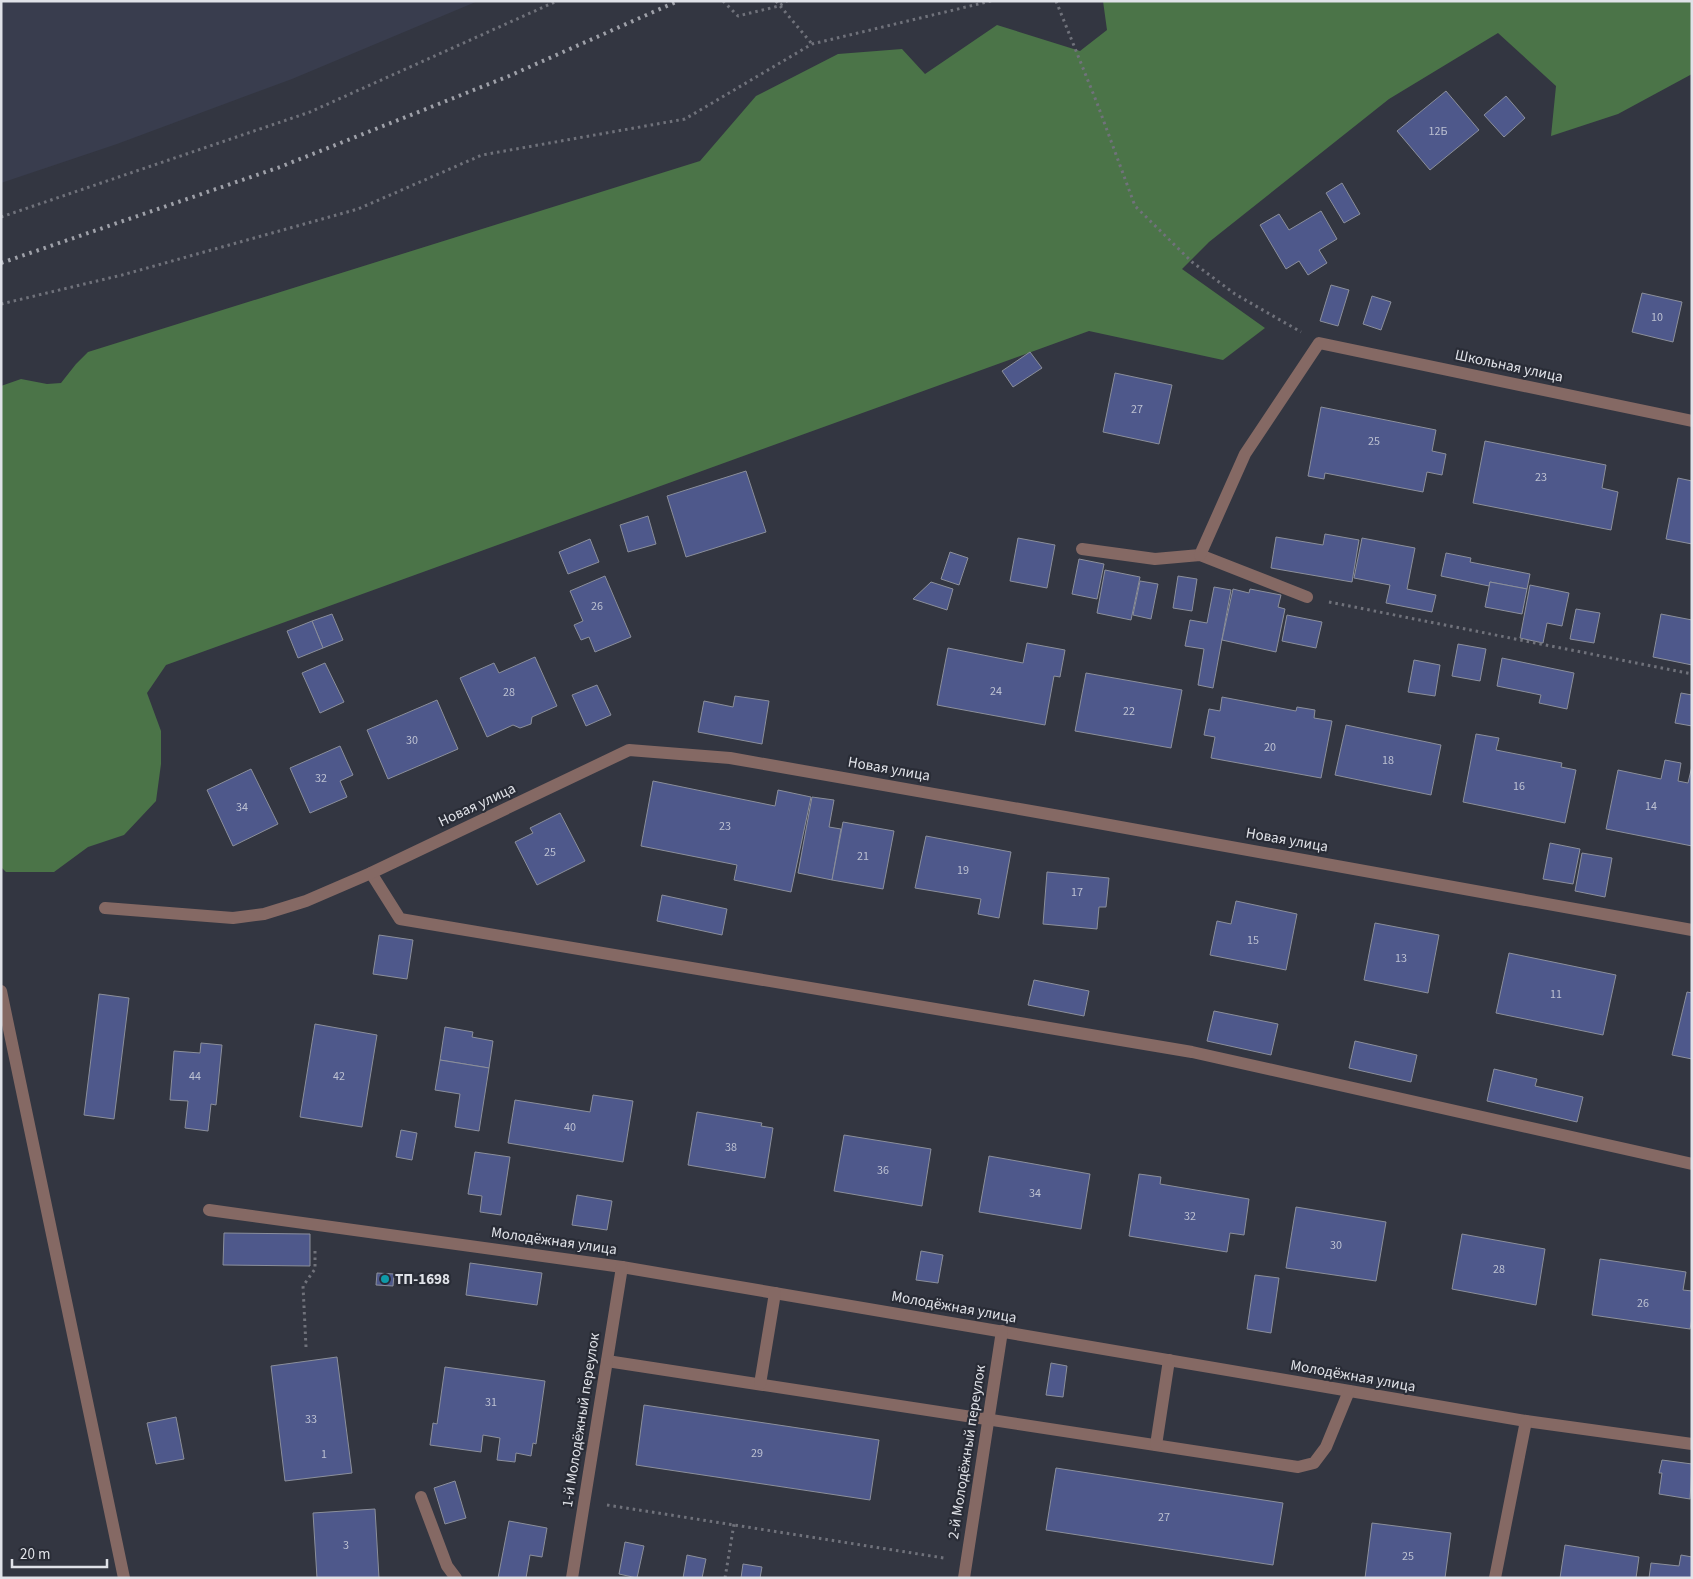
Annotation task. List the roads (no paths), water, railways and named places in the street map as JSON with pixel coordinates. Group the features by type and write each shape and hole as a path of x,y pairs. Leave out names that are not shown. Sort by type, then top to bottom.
{"street":[{"name":"Школьная улица","path":"1200,555 1245,454 1319,343 1692,421"},
{"path":"1082,550 1155,559 1200,555 1307,597"},
{"name":"Новая улица","path":"106,908 233,918 264,914 306,901 371,873 629,750 730,758 1692,930"},
{"path":"371,873 400,919 1192,1052 1692,1164"},
{"path":"1,991 124,1578"},
{"name":"Молодёжная улица","path":"209,1210 622,1267 1526,1421 1692,1444"},
{"name":"1-й Молодёжный переулок","path":"572,1578 622,1267"},
{"path":"760,1384 775,1293"},
{"name":"2-й Молодёжный переулок","path":"964,1578 1002,1332"},
{"path":"1156,1445 1169,1360"},
{"path":"607,1361 1298,1467 1314,1463 1326,1447 1349,1391"},
{"path":"1495,1578 1526,1421"},
{"path":"421,1497 447,1566 456,1578"}],"railway":[{"path":"1,263 280,167 509,76 678,1"}],"place":[{"name":"ТП-1698","path":"385,1279"}]}
